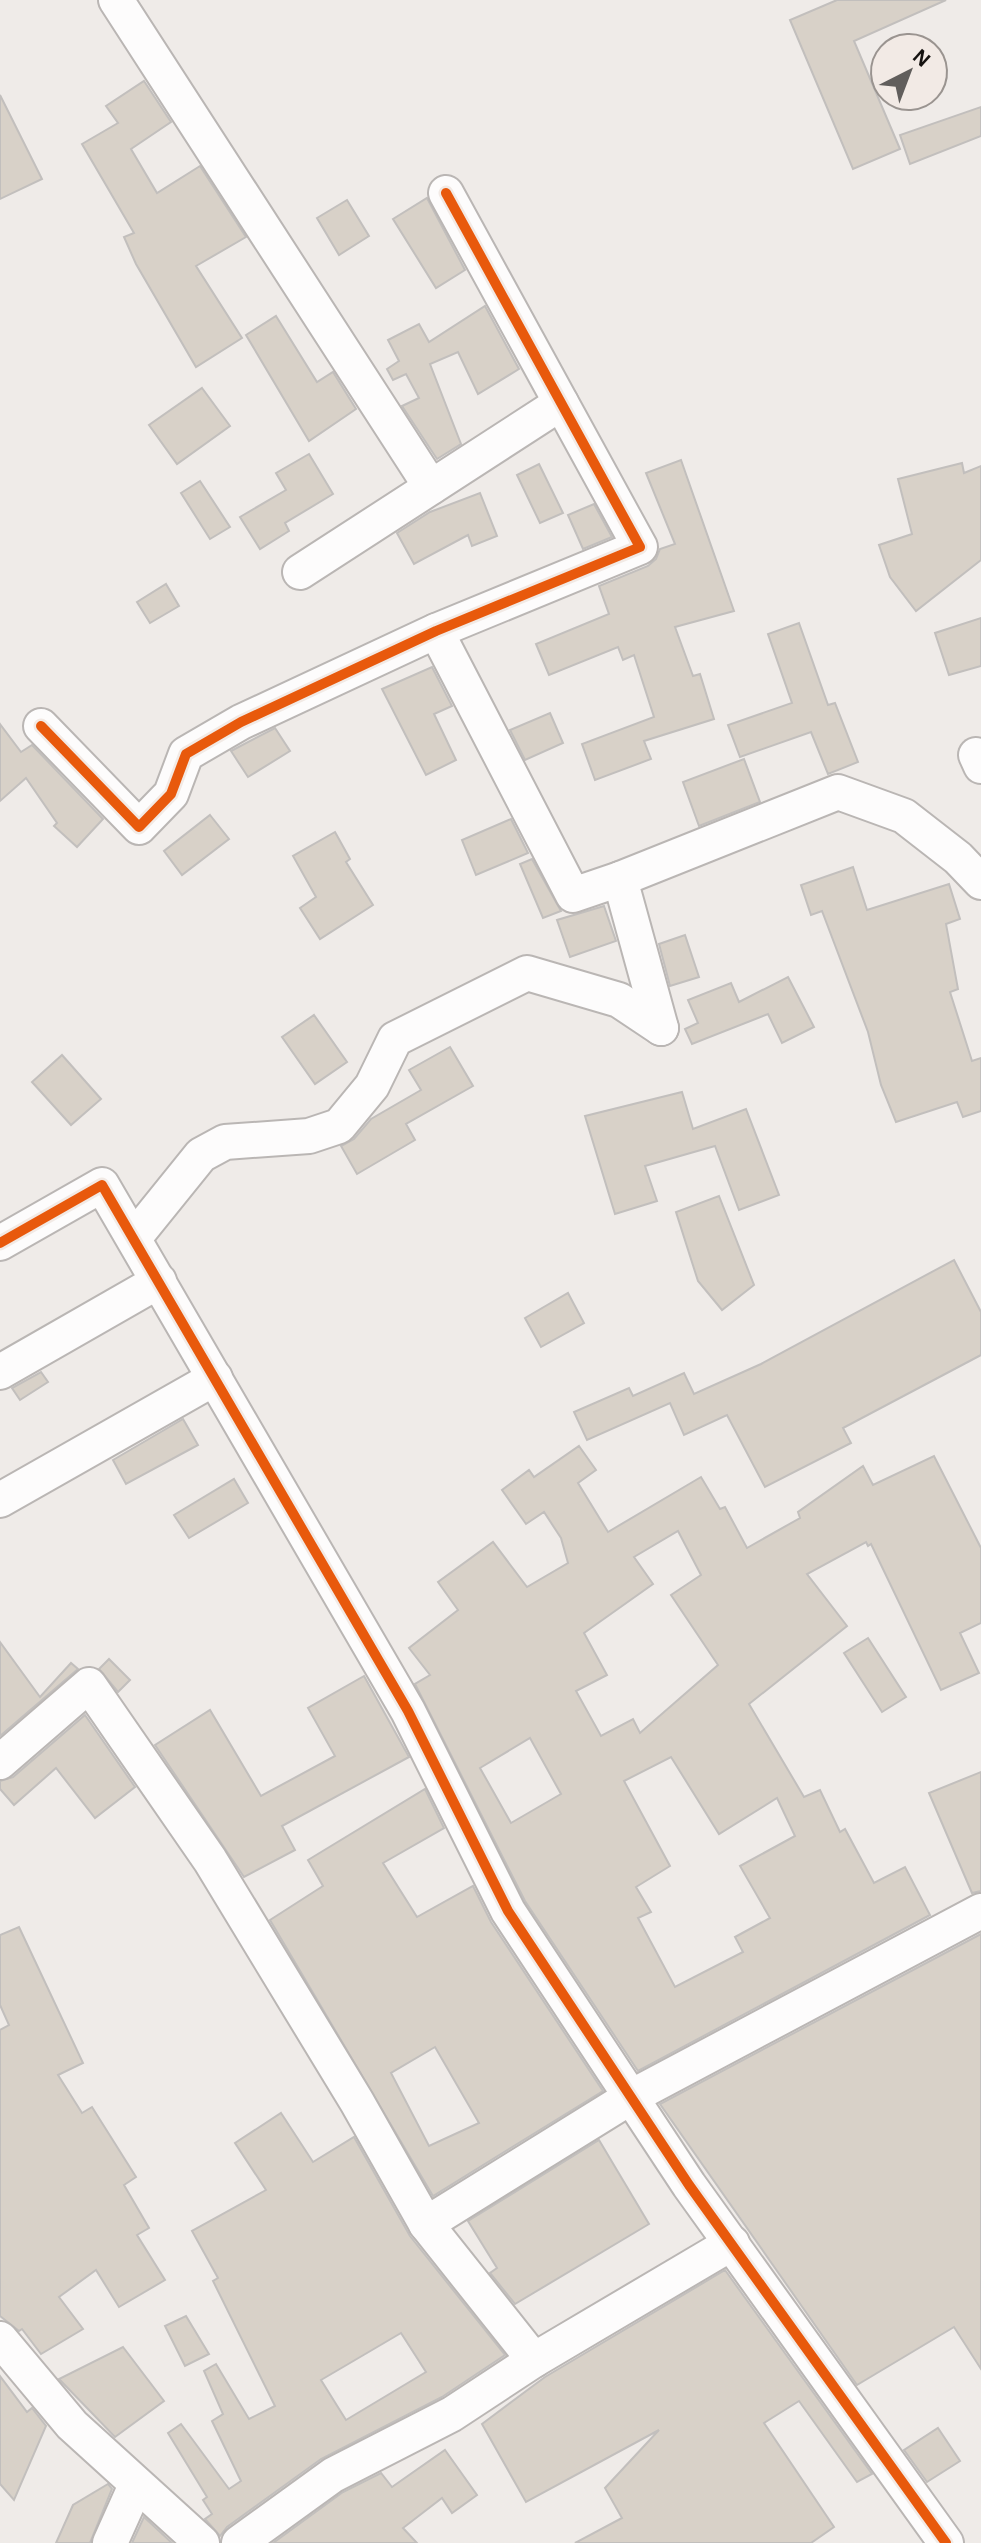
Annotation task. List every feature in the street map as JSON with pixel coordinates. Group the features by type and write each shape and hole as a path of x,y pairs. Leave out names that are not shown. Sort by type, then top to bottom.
{"street":[{"path":"116,0 431,487"},
{"path":"41,726 139,827 171,794 186,754 241,722 436,631 640,547 446,193"},
{"path":"300,572 561,403"},
{"path":"436,631 573,895 838,792 904,816 958,858 981,882"},
{"path":"134,1238 201,1155 225,1142 309,1136 339,1126 372,1086 395,1039 527,973 619,1000 661,1028 620,879"},
{"path":"0,1243 102,1185 408,1711 508,1911 629,2098 946,2543"},
{"path":"0,1372 159,1281"},
{"path":"0,1500 215,1378"},
{"path":"0,1762 89,1685 210,1860 357,2102 426,2224 534,2360"},
{"path":"426,2224 629,2098 981,1911"},
{"path":"239,2543 333,2475 452,2414 534,2360 732,2243"},
{"path":"0,2339 72,2425 202,2543"},
{"path":"110,2543 136,2485"}],"building":[{"path":"837,0 946,0 854,41 869,76 869,112 884,112 900,149 853,169 790,20"},
{"path":"144,81 171,122 131,149 157,193 200,166 246,237 196,266 242,338 196,367 136,264 124,237 134,233 82,144 118,123 106,106"},
{"path":"0,95 42,179 0,199"},
{"path":"981,107 981,136 910,164 900,135"},
{"path":"427,198 465,270 436,288 393,219"},
{"path":"347,200 369,236 339,255 317,218"},
{"path":"485,306 519,369 478,394 458,352 430,364 461,444 437,459 402,406 419,398 406,374 393,380 387,369 399,361 388,340 419,324 429,342"},
{"path":"276,316 317,382 333,372 356,409 309,441 246,335"},
{"path":"202,388 230,426 177,464 149,425"},
{"path":"309,454 333,494 285,523 289,531 260,549 240,517 286,490 276,473"},
{"path":"681,460 734,611 675,627 693,676 700,674 714,719 644,741 651,759 595,780 582,744 654,717 634,655 623,660 618,647 549,675 536,644 609,614 599,586 648,566 656,559 660,549 675,544 646,473"},
{"path":"962,463 964,473 981,466 981,560 916,611 890,577 879,545 912,534 898,479"},
{"path":"539,464 563,513 540,523 517,475"},
{"path":"200,481 230,527 210,539 181,493"},
{"path":"480,493 497,536 472,546 468,535 414,564 397,533 430,512"},
{"path":"594,504 612,537 583,549 568,515"},
{"path":"166,584 179,606 150,623 137,602"},
{"path":"981,618 981,666 949,675 935,633"},
{"path":"799,623 828,705 835,703 858,762 828,774 811,732 740,757 728,725 792,703 768,634"},
{"path":"432,667 452,706 434,714 456,760 426,775 382,689"},
{"path":"550,713 563,743 525,760 510,730"},
{"path":"0,724 21,752 32,745 103,819 77,847 54,826 57,823 26,778 0,801"},
{"path":"275,728 290,751 248,777 231,751"},
{"path":"744,759 760,802 699,826 683,782"},
{"path":"210,815 229,839 182,875 164,851"},
{"path":"511,819 528,853 476,875 462,840"},
{"path":"335,832 350,859 346,862 373,905 320,939 300,908 316,897 293,856"},
{"path":"532,859 561,911 543,918 520,864"},
{"path":"853,867 867,910 949,884 960,919 946,924 958,989 950,992 972,1061 981,1058 981,1111 963,1117 957,1102 896,1122 881,1085 868,1032 822,911 811,915 801,885"},
{"path":"604,906 616,941 570,957 557,920"},
{"path":"685,935 699,977 670,986 659,944"},
{"path":"788,977 814,1027 782,1043 768,1014 692,1044 685,1029 698,1023 688,1000 731,983 739,1002"},
{"path":"314,1015 347,1062 315,1084 282,1037"},
{"path":"450,1047 473,1086 406,1124 415,1140 357,1174 341,1146 354,1139 371,1119 421,1090 409,1070"},
{"path":"62,1055 101,1099 71,1125 32,1082"},
{"path":"682,1092 693,1129 746,1109 779,1195 739,1210 715,1146 645,1166 657,1201 615,1214 585,1116"},
{"path":"719,1196 754,1285 722,1310 698,1281 676,1212"},
{"path":"954,1260 981,1312 981,1355 843,1428 851,1443 765,1487 727,1415 684,1435 670,1403 587,1440 574,1412 629,1388 633,1396 684,1373 694,1394 761,1364"},
{"path":"568,1293 584,1323 541,1347 525,1318"},
{"path":"41,1372 48,1382 20,1400 12,1388"},
{"path":"183,1419 198,1445 126,1484 113,1460"},
{"path":"579,1446 596,1470 578,1483 608,1532 701,1477 720,1509 725,1507 747,1548 800,1518 798,1512 863,1466 873,1485 934,1456 981,1548 981,1623 960,1633 979,1673 941,1690 871,1544 868,1546 866,1542 807,1574 847,1626 749,1704 804,1797 820,1790 840,1832 845,1829 874,1883 905,1867 930,1915 638,2071 525,1901 415,1684 430,1675 409,1648 458,1610 438,1582 493,1542 527,1587 568,1563 561,1538 544,1512 526,1524 502,1490 529,1470 534,1477","holes":["678,1531 701,1575 671,1595 718,1665 640,1733 633,1719 601,1736 576,1691 607,1675 584,1633 653,1584 634,1557","530,1738 561,1794 511,1823 480,1768","671,1757 719,1834 777,1798 795,1836 740,1866 770,1918 735,1937 743,1952 675,1987 638,1918 651,1912 636,1887 670,1866 624,1781"]},
{"path":"234,1479 248,1503 189,1538 174,1515"},
{"path":"868,1638 906,1697 882,1712 844,1653"},
{"path":"0,1642 40,1697 71,1663 78,1669 0,1736"},
{"path":"109,1659 130,1680 118,1692 99,1669"},
{"path":"364,1676 409,1757 282,1826 295,1850 244,1877 155,1745 210,1710 261,1796 335,1756 308,1708"},
{"path":"85,1715 135,1787 95,1818 56,1768 14,1805 0,1789 0,1781 13,1777"},
{"path":"981,1772 981,1891 972,1893 929,1793"},
{"path":"425,1789 444,1828 383,1863 417,1917 473,1886 491,1922 603,2091 433,2196 270,1920 323,1886 308,1860","holes":["435,2047 479,2123 429,2146 391,2073"]},
{"path":"19,1927 83,2063 58,2075 82,2113 92,2107 136,2177 124,2185 149,2228 137,2235 165,2280 119,2307 96,2270 59,2297 83,2329 41,2354 22,2329 19,2331 0,2316 0,2030 9,2025 0,2005 0,1935"},
{"path":"981,1934 981,2369 954,2327 857,2385 660,2104"},
{"path":"281,2113 313,2162 354,2137 410,2236 505,2355 442,2397 321,2459 227,2527 220,2536 205,2519 212,2514 203,2500 207,2497 168,2433 181,2424 229,2489 241,2481 212,2421 223,2414 204,2371 216,2364 249,2419 275,2406 213,2281 218,2278 192,2231 266,2190 235,2143","holes":["401,2333 426,2372 346,2420 321,2380"]},
{"path":"599,2140 649,2224 515,2304 490,2273 497,2268 468,2221"},
{"path":"725,2270 872,2474 857,2482 799,2401 764,2423 834,2527 811,2543 575,2543 622,2518 605,2488 659,2430 526,2502 482,2424 545,2377"},
{"path":"186,2316 209,2354 185,2366 165,2326"},
{"path":"123,2347 164,2401 115,2437 59,2379"},
{"path":"0,2376 27,2412 32,2408 46,2426 14,2500 0,2484"},
{"path":"938,2428 960,2461 927,2482 904,2450"},
{"path":"445,2450 477,2495 452,2513 442,2498 403,2528 417,2543 273,2543 343,2492 381,2473 392,2487"},
{"path":"108,2484 112,2489 90,2543 56,2543 73,2505"},
{"path":"144,2517 172,2543 132,2543"}],"cycle path":[{"path":"41,726 139,827 171,794 186,754 241,722 436,631 640,547 446,193"},
{"path":"0,1243 102,1185 408,1711 508,1911 689,2185 946,2543"}]}
